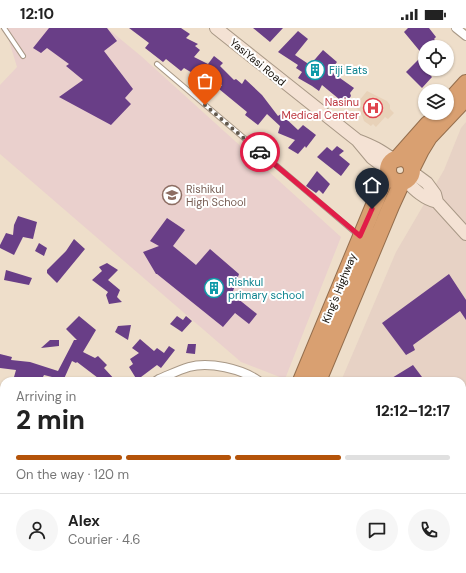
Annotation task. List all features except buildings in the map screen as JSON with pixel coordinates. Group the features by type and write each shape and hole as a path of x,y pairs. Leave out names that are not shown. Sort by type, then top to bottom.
{"highway":[{"path":"454,96 466,83"},
{"name":"King's Highway","path":"320,377 391,206 424,144 466,98"},
{"name":"King's Highway","path":"303,377 360,236 392,165 432,120"},
{"path":"402,158 406,160 410,163 408,176 398,182 394,180 390,177 392,165 402,158"}],"main road":[{"name":"YasiYasi Road","path":"216,28 357,140 372,158 392,165"},
{"path":"408,176 427,183 435,194 437,202 466,234"}],"street":[{"path":"456,28 466,36"},
{"path":"164,377 190,367 207,365 230,369 253,377"}],"lane":[{"path":"4,28 23,56"},
{"path":"157,64 360,236"}],"shaded area":[{"name":"Rishikul High School","path":"5,28 107,28 141,56 341,237 286,377 280,377 241,362 0,154 0,85 17,67"},
{"name":"Nasinu Medical Center","path":"367,91 387,101 390,105 390,109 394,113 388,119 385,117 376,127 373,124 371,126 364,121 362,115 355,106"},
{"path":"466,122 466,377 343,377 396,252 444,170 461,128"}],"way so far":[{"path":"205,105 260,152"}],"place":[{"name":"Fiji Eats","path":"315,70"},
{"name":"Nasinu Medical Center","path":"373,108"},
{"name":"Rishikul High School","path":"172,195"},
{"name":"Rishkul primary school","path":"214,288"}],"route":[{"path":"260,152 360,236 372,209"}]}
